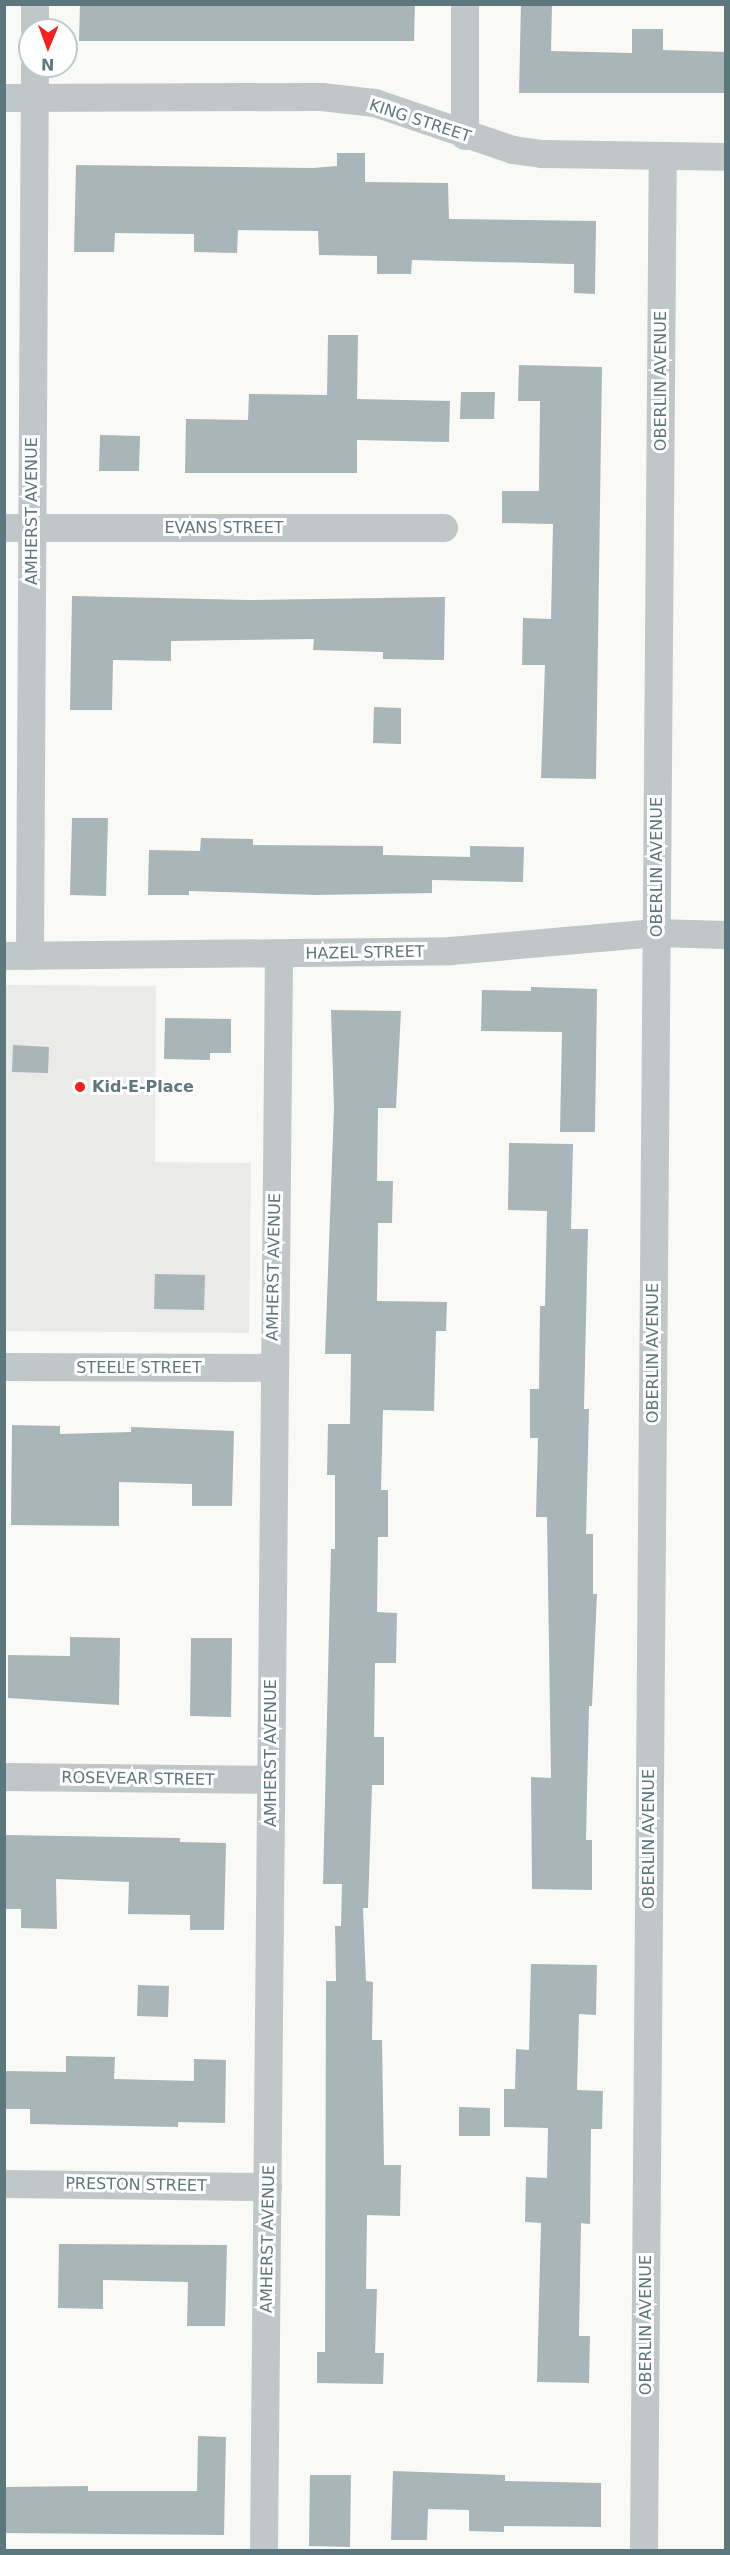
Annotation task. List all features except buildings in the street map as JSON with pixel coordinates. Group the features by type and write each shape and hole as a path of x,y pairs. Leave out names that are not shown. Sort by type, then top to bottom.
{"street":[{"path":"465,4 465,136"},
{"name":"AMHERST AVENUE","path":"17,956 18,528 35,78"},
{"name":"KING STREET","path":"4,98 322,97 375,103 465,136 543,154 726,157"},
{"name":"OBERLIN AVENUE","path":"644,2550 663,156"},
{"name":"EVANS STREET","path":"18,528 444,528"},
{"name":"HAZEL STREET","path":"17,956 279,955 451,951 656,933 726,934"},
{"name":"AMHERST AVENUE","path":"264,2550 273,1368 279,955"},
{"name":"STEELE STREET","path":"4,1367 273,1368"},
{"name":"ROSEVEAR STREET","path":"4,1777 271,1780"},
{"name":"PRESTON STREET","path":"4,2184 268,2187"}],"shaded area":[{"name":"Kid-E-Place","path":"5,985 156,986 155,1162 251,1163 249,1333 5,1331"}],"place":[{"name":"Kid-E-Place","path":"80,1087"}]}
